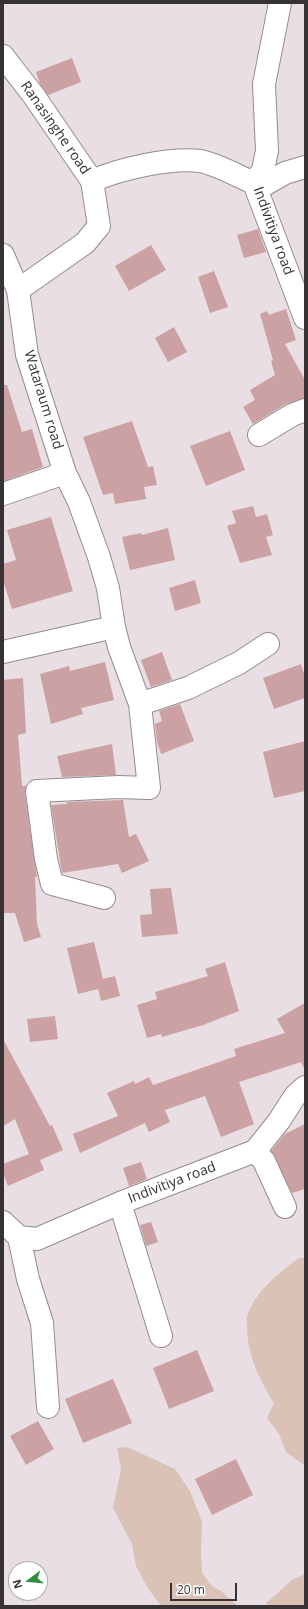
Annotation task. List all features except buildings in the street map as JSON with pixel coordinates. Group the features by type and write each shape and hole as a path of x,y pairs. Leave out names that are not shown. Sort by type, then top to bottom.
{"street":[{"name":"Indivitiya road","path":"280,3 264,84 267,151 263,170 255,186 305,318"},
{"name":"Ranasinghe road","path":"3,56 34,96 92,182"},
{"path":"18,290 85,243 99,226 92,182 111,174 175,160 201,161 255,186 305,167"},
{"name":"Wataraum road","path":"3,255 18,290 27,355 65,474 79,502 99,556 108,588 114,627 122,658 140,704 149,788 118,787 37,791 46,859 52,884 104,898"},
{"path":"259,435 292,415 305,410"},
{"path":"3,494 65,474"},
{"path":"3,652 114,627"},
{"path":"140,704 188,688 239,663 268,644"},
{"name":"Indivitiya road","path":"161,1336 120,1203 254,1151 279,1121 295,1096 305,1087"},
{"path":"254,1151 264,1161 285,1207"},
{"path":"19,1237 37,1239 120,1203"},
{"path":"3,1222 19,1237 28,1280 42,1323 48,1407"}],"shaded area":[{"path":"299,1258 305,1258 305,1466 286,1452 279,1434 267,1418 274,1403 264,1386 252,1359 248,1339 247,1322 250,1308 261,1291 283,1270"},
{"path":"127,1447 175,1469 190,1491 202,1522 202,1573 212,1586 221,1591 238,1606 161,1606 147,1587 136,1566 132,1544 113,1508 121,1469 117,1448"},
{"path":"305,1574 305,1606 269,1606 266,1603 292,1580"}]}
